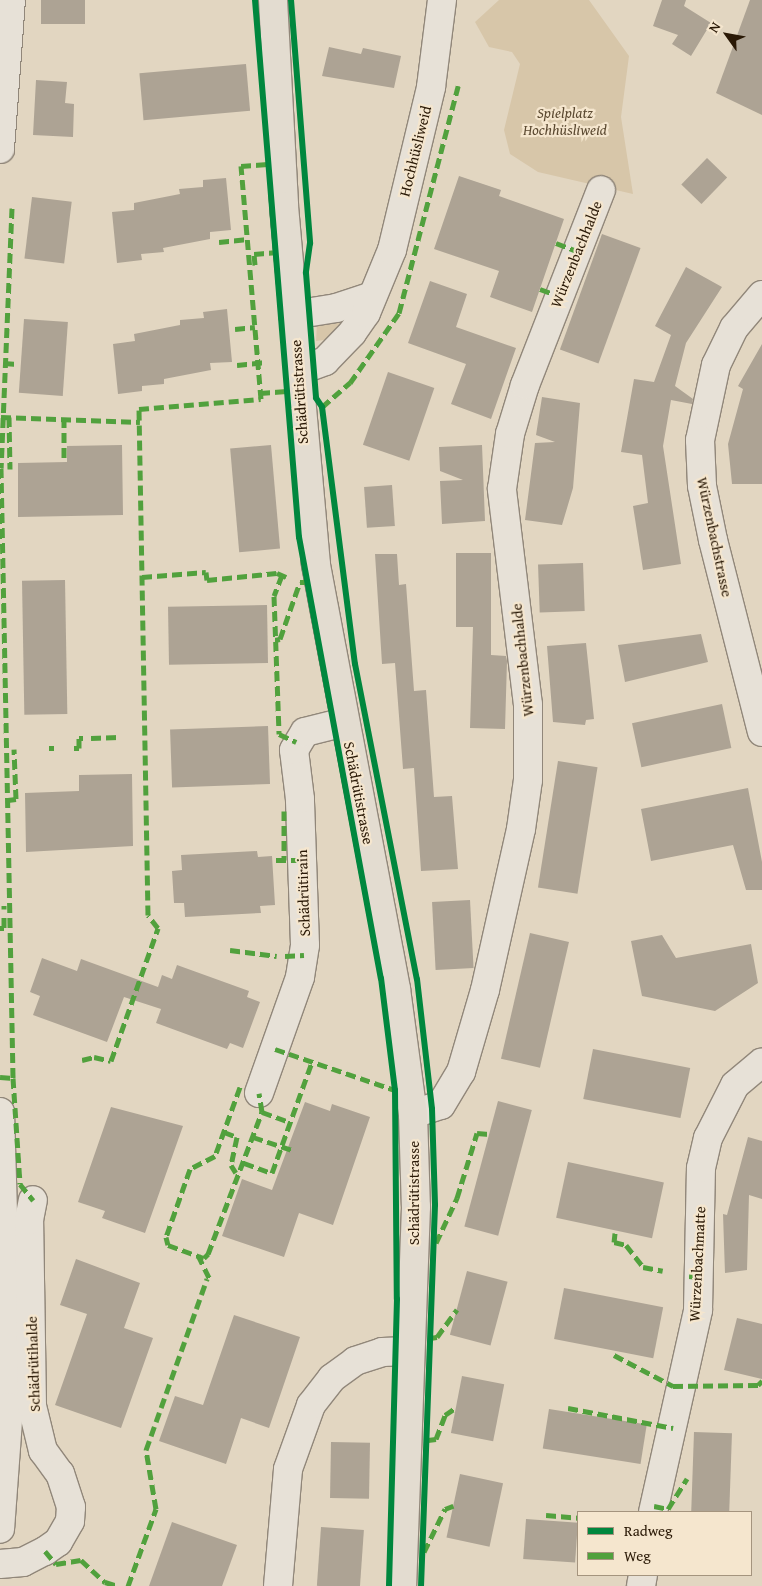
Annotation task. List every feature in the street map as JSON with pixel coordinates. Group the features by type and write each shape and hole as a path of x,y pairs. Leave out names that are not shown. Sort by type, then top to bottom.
{"main road":[{"name":"Schädrütistrasse","path":"273,0 293,314 316,566 396,989 413,1114 416,1207 408,1351 402,1586"}],"street":[{"path":"0,150 12,0"},
{"name":"Hochhüsliweid","path":"298,371 313,368 339,349 366,314 369,297 392,250 431,87 442,0"},
{"name":"Würzenbachhalde","path":"413,1114 440,1105 461,1072 485,990 521,830 528,780 528,705 502,489 510,434 524,385 601,190"},
{"name":"Würzenbachstrasse","path":"762,295 734,328 716,365 700,440 702,486 712,540 762,732"},
{"path":"293,314 336,308 369,297"},
{"name":"Schädrütirain","path":"259,1093 300,977 305,946 300,799 294,750 305,732 345,722"},
{"name":"Würzenbachmatte","path":"652,1511 698,1310 701,1168 708,1138 735,1085 762,1062"},
{"name":"Schädrütihalde","path":"0,1112 9,1407 0,1529"},
{"name":"Schädrütihalde","path":"0,1564 23,1562 52,1546 70,1521 70,1507 60,1474 43,1451 32,1406 33,1200"},
{"path":"278,1586 288,1469 311,1405 332,1378 355,1361 382,1352 408,1351"}],"green space":[{"name":"Spielplatz Hochhüsliweid","path":"499,0 589,0 629,56 621,117 633,194 538,172 510,154 504,130 520,64 512,52 489,47 475,22"},
{"path":"355,312 332,339 316,341 317,324"}],"building":[{"path":"41,0 85,0 85,24 41,24"},
{"path":"662,0 686,0 684,6 711,23 691,56 672,44 678,35 653,26"},
{"path":"750,0 762,0 762,115 716,93"},
{"path":"329,47 361,54 363,48 401,56 394,88 322,76"},
{"path":"246,64 250,111 144,120 139,73"},
{"path":"36,80 67,82 65,103 74,104 73,137 33,135"},
{"path":"707,158 727,177 701,204 681,185"},
{"path":"459,176 501,190 499,196 564,219 532,312 490,297 499,271 434,249"},
{"path":"226,178 231,230 210,232 210,239 163,248 164,252 141,254 142,260 117,263 112,212 134,210 134,203 180,194 179,189 203,187 203,180"},
{"path":"32,197 72,202 64,263 24,259"},
{"path":"602,234 641,248 598,364 560,350"},
{"path":"686,267 722,287 686,343 675,386 693,399 692,404 671,400 663,446 681,564 643,570 633,506 648,503 642,455 621,452 634,379 654,382 671,335 655,326"},
{"path":"430,281 467,294 456,327 516,348 491,419 451,404 466,364 408,343"},
{"path":"227,309 232,362 210,363 211,370 164,379 164,384 142,386 142,391 118,394 113,344 135,341 134,334 180,325 180,320 204,318 203,312"},
{"path":"24,319 68,322 63,396 19,393"},
{"path":"762,344 762,484 732,484 728,444 743,389 738,386"},
{"path":"388,372 434,388 409,461 363,445"},
{"path":"542,397 580,403 573,488 562,525 525,520 535,443 555,442 536,435"},
{"path":"122,445 123,515 18,517 18,463 67,462 67,446"},
{"path":"271,445 280,549 239,552 230,449"},
{"path":"482,445 485,521 442,524 440,481 463,480 440,471 439,447"},
{"path":"392,485 395,526 367,528 364,487"},
{"path":"456,553 491,553 491,655 506,656 507,661 505,729 470,728 473,627 456,627"},
{"path":"375,554 397,554 399,585 406,584 414,691 426,690 434,797 452,796 458,869 421,871 414,768 403,769 395,663 382,664"},
{"path":"583,563 585,611 540,613 538,565"},
{"path":"65,580 67,714 24,715 22,581"},
{"path":"267,605 268,663 169,665 168,607"},
{"path":"701,634 708,662 625,682 618,645"},
{"path":"586,643 594,719 586,720 585,725 553,722 547,646"},
{"path":"722,704 731,748 641,767 632,723"},
{"path":"268,726 270,784 172,787 170,729"},
{"path":"558,761 598,767 577,894 538,887"},
{"path":"132,774 133,846 26,852 25,793 79,791 79,775"},
{"path":"748,788 762,862 762,890 746,890 733,845 651,861 641,809"},
{"path":"257,851 258,857 272,856 275,905 260,906 261,913 185,917 184,903 174,903 172,871 182,870 181,855"},
{"path":"470,900 474,968 436,970 432,902"},
{"path":"530,933 569,942 540,1068 501,1059"},
{"path":"662,935 676,958 751,944 758,983 715,1011 642,996 631,941"},
{"path":"42,958 77,971 81,959 158,987 162,975 172,979 177,965 249,991 247,997 260,1002 243,1048 230,1043 227,1049 156,1023 161,1009 124,997 107,1042 33,1015 40,996 30,992"},
{"path":"593,1049 690,1068 680,1118 583,1099"},
{"path":"498,1101 532,1110 498,1236 464,1227"},
{"path":"305,1102 330,1111 332,1104 370,1117 333,1225 299,1213 284,1257 222,1236 242,1179 272,1190"},
{"path":"111,1107 183,1126 145,1233 102,1218 105,1211 78,1202"},
{"path":"748,1137 762,1141 762,1199 749,1195 747,1270 725,1273 723,1214 727,1215"},
{"path":"568,1162 664,1182 652,1238 556,1218"},
{"path":"76,1259 140,1283 124,1328 153,1338 121,1428 55,1405 87,1314 60,1305"},
{"path":"467,1271 508,1282 490,1346 450,1335"},
{"path":"564,1288 663,1307 653,1358 554,1339"},
{"path":"234,1315 300,1337 269,1428 241,1418 226,1464 159,1441 175,1396 203,1405"},
{"path":"737,1318 762,1324 762,1379 724,1370"},
{"path":"462,1376 504,1384 493,1441 451,1433"},
{"path":"549,1409 647,1424 641,1464 543,1449"},
{"path":"694,1432 732,1433 729,1511 691,1511"},
{"path":"331,1442 370,1443 369,1499 330,1498"},
{"path":"460,1474 503,1483 490,1547 446,1538"},
{"path":"526,1519 577,1523 575,1563 523,1559"},
{"path":"172,1522 237,1545 222,1586 149,1586"},
{"path":"321,1527 364,1530 360,1586 317,1586"}],"marked path":[{"path":"322,407 350,383 399,313 458,86"},
{"path":"82,1060 94,1057 111,1061 158,928 148,915 139,409 261,399 241,166 268,164"},
{"path":"12,208 1,468 13,1078 20,1184 33,1200"},
{"path":"219,242 248,239"},
{"path":"556,243 577,251"},
{"path":"255,265 254,254 275,252"},
{"path":"540,289 559,296"},
{"path":"235,329 255,327"},
{"path":"237,365 264,362"},
{"path":"4,363 17,364"},
{"path":"260,393 287,391"},
{"path":"1,417 140,422"},
{"path":"9,417 10,469"},
{"path":"64,420 64,458"},
{"path":"142,577 206,572 207,580 277,573 286,577"},
{"path":"282,575 274,596 279,734 296,742"},
{"path":"275,640 280,639 300,582 307,582"},
{"path":"91,738 119,737"},
{"path":"74,748 79,748 79,738 83,738"},
{"path":"49,748 54,748"},
{"path":"8,800 16,799 14,749"},
{"path":"284,811 284,860"},
{"path":"276,860 302,860"},
{"path":"0,928 4,928 4,917"},
{"path":"230,950 277,956"},
{"path":"285,956 304,955"},
{"path":"275,1049 395,1090"},
{"path":"244,1163 272,1173 312,1062"},
{"path":"0,1077 13,1078"},
{"path":"240,1087 215,1156 190,1169 166,1237 168,1245 204,1258 208,1254 262,1112 259,1093"},
{"path":"262,1112 290,1122"},
{"path":"224,1132 237,1137 231,1165 236,1173"},
{"path":"436,1243 457,1198 477,1133 489,1134"},
{"path":"253,1137 295,1151"},
{"path":"615,1233 614,1242 626,1245 643,1267 663,1271"},
{"path":"198,1255 210,1280"},
{"path":"689,1276 698,1277"},
{"path":"128,1586 156,1509 146,1450 207,1279"},
{"path":"430,1338 437,1337 457,1309"},
{"path":"614,1355 673,1386 758,1385 762,1381"},
{"path":"428,1440 436,1439 445,1415 457,1407"},
{"path":"568,1408 673,1428"},
{"path":"654,1506 668,1509 687,1479"},
{"path":"424,1552 445,1509 453,1506"},
{"path":"546,1515 577,1518"},
{"path":"45,1551 56,1564 81,1560 105,1582 118,1586"}],"cycle path":[{"path":"255,0 299,537 381,978 395,1090 397,1299 389,1586"},
{"path":"291,0 310,243 306,273 316,398 322,407 355,664 417,979 432,1109 435,1205 421,1586"}]}
